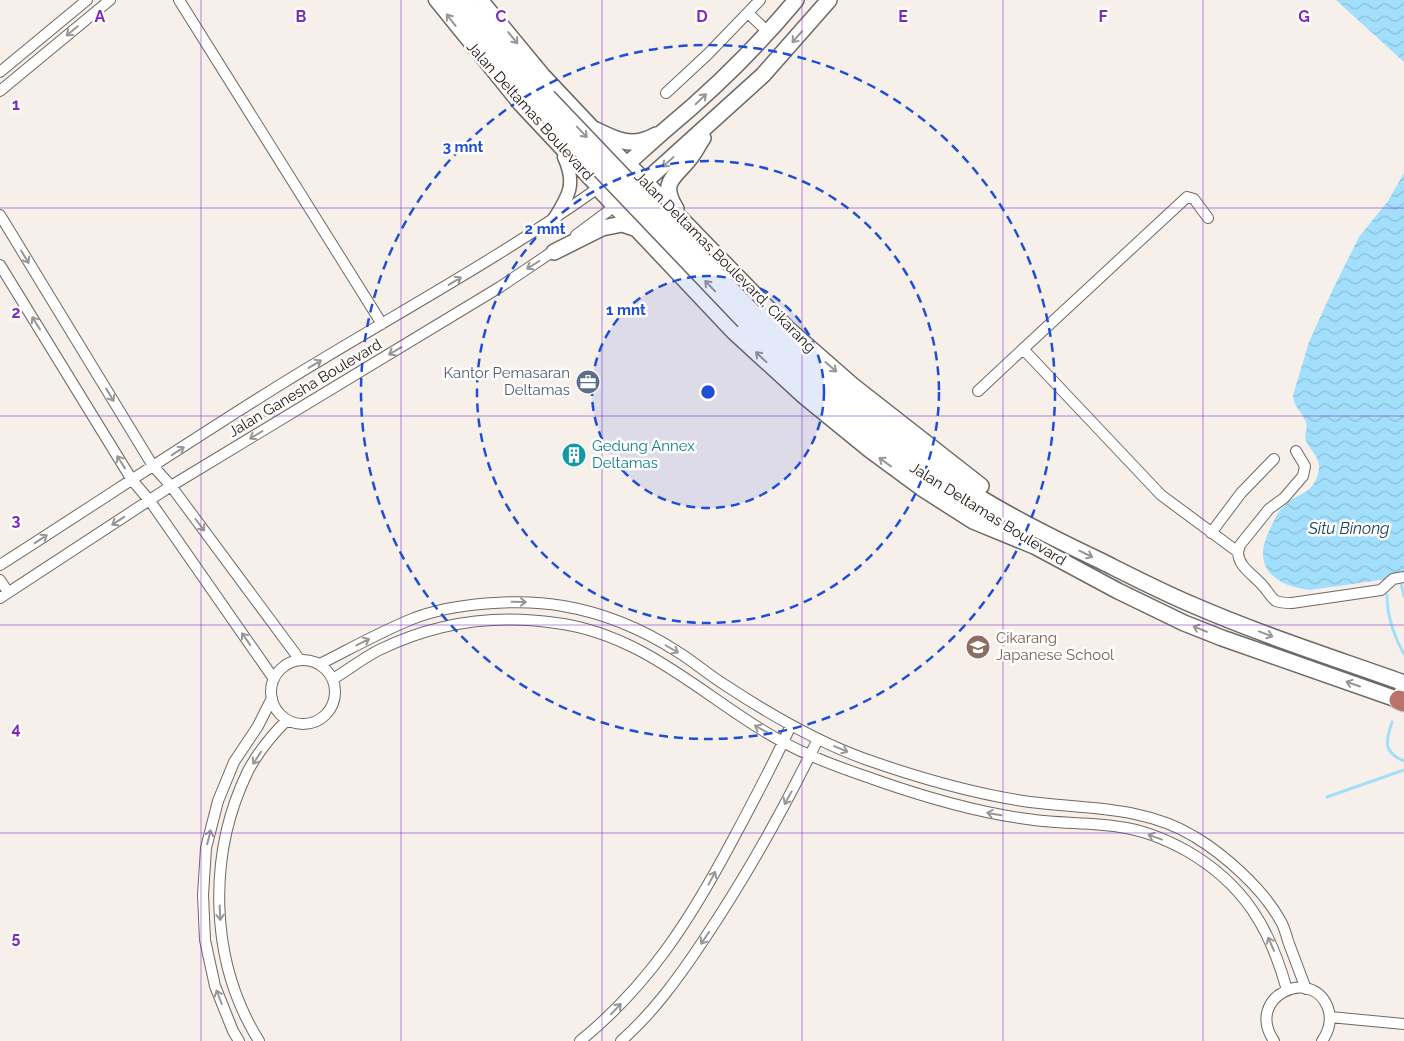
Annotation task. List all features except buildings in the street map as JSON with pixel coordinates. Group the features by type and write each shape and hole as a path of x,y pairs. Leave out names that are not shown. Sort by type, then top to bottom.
{"main road":[{"name":"Jalan Deltamas Boulevard","path":"450,0 499,61 543,101 834,405 905,462 972,508 1034,546 1118,591 1184,623 1222,638 1403,693"},
{"name":"Jalan Deltamas Boulevard","path":"466,0 509,52 543,101"},
{"name":"Jalan Deltamas Boulevard","path":"598,188 689,111 769,33 796,0"},
{"path":"615,206 713,122 763,75 829,0"},
{"path":"684,222 669,198 668,186 674,175 689,159 713,122"},
{"path":"596,130 616,140 630,143 647,140 664,131"},
{"name":"Jalan Deltamas Boulevard, Cikarang","path":"628,164 787,328 852,385 922,442 1042,532"},
{"path":"598,188 734,332 805,397 870,450 973,521 1034,546"},
{"path":"554,252 602,228 622,224 638,230"},
{"name":"Jalan Deltamas Boulevard","path":"748,316 913,452 980,497 1042,532 1193,605 1403,693"}],"street":[{"path":"0,72 87,0"},
{"path":"0,91 110,0"},
{"path":"179,0 382,324"},
{"name":"Jalan Deltamas Boulevard","path":"434,0 520,105 598,188"},
{"name":"Jalan Deltamas Boulevard, Cikarang","path":"482,0 544,75 628,164"},
{"path":"666,93 708,54 760,0"},
{"path":"748,13 769,33"},
{"path":"552,221 567,198 571,183 570,170 558,145"},
{"name":"Jalan Ganesha Boulevard","path":"0,565 283,383 552,221 598,188"},
{"path":"978,390 1187,197 1194,199 1208,218"},
{"name":"Jalan Ganesha Boulevard","path":"4,595 171,486 492,292 554,252 615,206"},
{"path":"0,215 154,466 171,486 300,660"},
{"path":"0,265 132,480 150,501 274,679"},
{"path":"1023,349 1161,495 1238,552"},
{"path":"1296,450 1305,466 1303,476 1284,498 1269,509 1240,545 1238,559 1242,564 1264,586 1271,597 1284,603 1381,590 1399,578"},
{"path":"1211,533 1241,493 1274,458"},
{"path":"0,580 4,595"},
{"path":"320,664 414,618 452,609 517,602 562,606 601,616 643,632 679,653 764,710 818,739 862,758 924,779 974,792 1030,802 1128,812 1160,820 1193,836 1225,857 1257,888 1280,920 1306,989"},
{"path":"333,679 378,651 420,634 464,622 517,619 558,623 595,632 636,647 672,668 755,726 810,755 919,795 970,809 1029,820 1122,827 1156,836 1179,848 1216,872 1242,896 1263,925 1279,961 1287,990"},
{"path":"300,660 320,664 333,679 335,692 329,711 319,720 306,724 287,720 277,711 272,698 272,685 278,673 288,664 300,660"},
{"path":"239,1041 215,986 205,940 203,895 206,848 218,801 234,762 258,726 272,698"},
{"path":"259,1041 248,1023 231,982 222,938 219,895 222,851 234,806 249,770 271,736 287,720"},
{"path":"580,1041 606,1020 638,986 666,950 702,897 765,781 791,725"},
{"path":"621,1041 658,1003 725,908 791,794 818,739"},
{"path":"1274,1041 1267,1029 1266,1016 1271,1003 1280,993 1293,988 1306,989 1318,994 1322,999 1330,1016 1328,1029 1322,1041"},
{"path":"1330,1016 1404,1024"}],"water":[{"path":"1336,0 1404,0 1404,62"},
{"name":"Situ Binong","path":"1404,173 1404,573 1387,579 1310,590 1297,588 1276,579 1269,572 1263,554 1265,542 1278,514 1289,501 1310,488 1317,477 1319,468 1316,457 1306,441 1306,422 1294,403 1293,395 1309,342 1359,237 1388,201"}],"waterway":[{"path":"1400,579 1404,596"},
{"path":"1387,595 1388,611 1392,626 1404,654"},
{"path":"1392,722 1387,740 1389,750 1397,758 1404,761"},
{"path":"1327,797 1404,770"}],"place":[{"name":"Kantor Pemasaran Deltamas","path":"588,382"},
{"name":"Gedung Annex Deltamas","path":"574,455"},
{"name":"Cikarang Japanese School","path":"978,647"}]}
